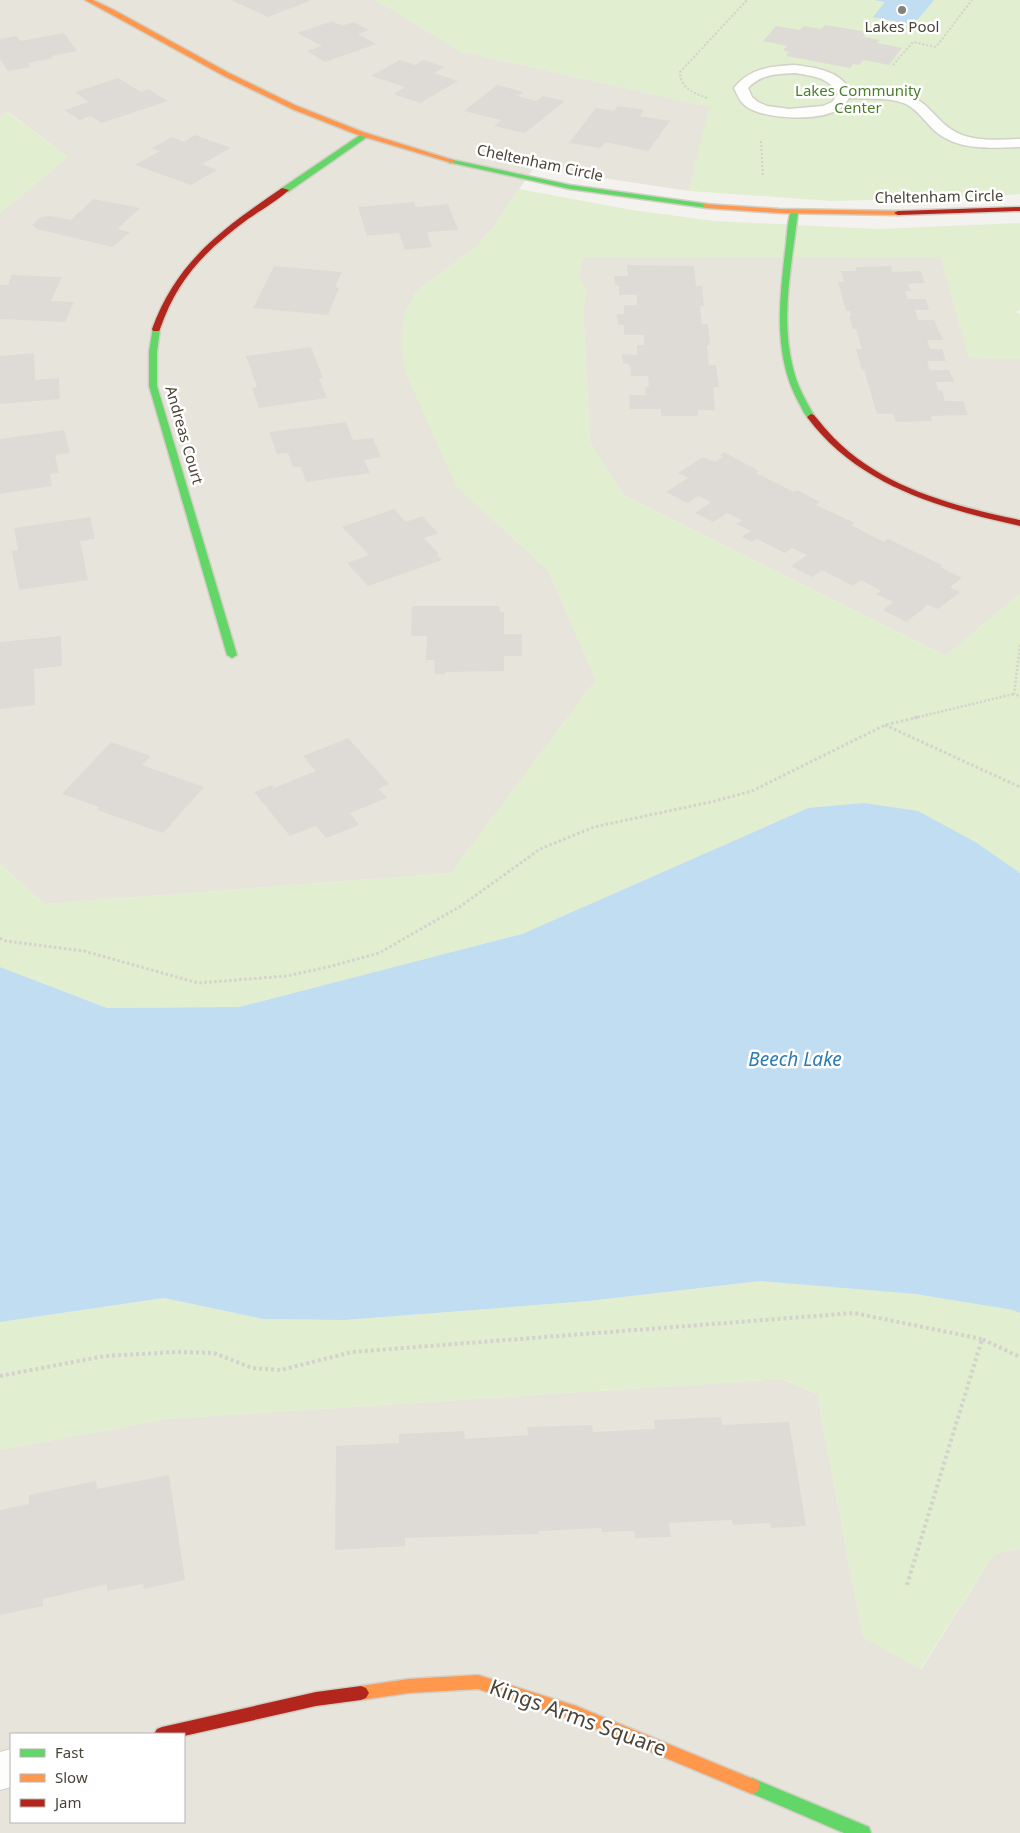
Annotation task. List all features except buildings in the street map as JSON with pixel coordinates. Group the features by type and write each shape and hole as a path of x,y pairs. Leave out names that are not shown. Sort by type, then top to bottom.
{"street":[{"name":"Cheltenham Circle","path":"88,0 152,30 246,85 299,110 366,135 457,161 556,185 718,207 794,212 908,214 1020,209"},
{"name":"Andreas Court","path":"232,655 153,386 151,352 158,319 174,288 196,259 225,232 366,135"},
{"path":"794,212 782,329 783,345 799,400 811,418 845,453 894,483 956,508 1020,523"},
{"name":"Kings Arms Square","path":"167,1733 316,1700 409,1686 478,1682 576,1713 863,1833"}],"lane":[{"path":"795,69 821,73 839,83 845,94 837,105 817,113 790,114 764,109 746,100 741,88 750,77 770,70 795,69"},
{"path":"845,94 909,100 928,114 945,132 967,141 993,145 1020,143"}],"path":[{"path":"712,99 695,94 685,87 681,83 680,72 747,0"},
{"path":"891,68 913,42 936,47 972,0"},
{"path":"1014,694 1020,645"},
{"path":"0,938 6,941 84,951 198,983 287,976 328,967 379,953 460,906 540,849 594,827 752,792 885,725 1014,694 1020,696"},
{"path":"885,725 1020,788"},
{"path":"0,1376 105,1356 177,1352 214,1354 252,1368 281,1370 352,1352 854,1313 982,1339 1020,1356"},
{"path":"907,1585 982,1339"}],"shaded area":[{"path":"0,0 376,0 460,51 710,107 689,191 535,166 494,226 472,251 415,293 456,486 548,570 596,680 451,873 45,904 0,864 0,213 68,157 8,112 0,117"},
{"path":"583,257 941,257 969,357 1020,359 1020,593 946,656 623,495 590,442 583,309 587,290 578,276"},
{"path":"782,1379 817,1394 863,1637 921,1669 994,1554 1020,1548 1020,1833 0,1833 0,1450 165,1419"}],"green space":[{"name":"Lakes Community Center","path":"376,0 1020,0 1020,194 982,197 832,201 689,191 709,107 460,51"},
{"path":"7,112 68,157 0,213 0,117"},
{"path":"519,189 632,210 714,221 878,229 1020,223 1020,310 1016,312 1020,314 1020,359 969,358 941,257 583,257 578,276 587,290 583,309 590,442 623,495 946,656 1020,593 1020,873 977,843 808,808 522,934 239,1007 107,1008 0,967 0,864 45,904 451,873 596,680 548,570 456,486 406,374 401,344 404,314 415,293 472,251 494,226"},
{"path":"760,1281 915,1294 1013,1310 1020,1313 1020,1548 994,1554 920,1669 863,1637 817,1394 783,1379 165,1419 0,1450 0,1322 164,1298 263,1319 344,1320 589,1301"}],"water":[{"name":"Lakes Pool","path":"874,0 934,0 913,25 873,17 885,2"},
{"name":"Beech Lake","path":"864,803 918,811 977,843 1020,873 1020,1313 1013,1310 915,1294 760,1281 589,1301 344,1320 263,1319 164,1298 0,1322 0,967 107,1008 239,1007 522,934 808,808"}],"traffic: fast":[{"path":"285,190 366,135"},
{"path":"452,161 570,187 707,206"},
{"path":"794,212 783,318 784,344 797,394 811,417"},
{"path":"156,329 153,352 153,386 232,655"},
{"path":"752,1786 863,1833"}],"traffic: slow":[{"path":"88,0 203,62 294,108 361,134 452,161"},
{"path":"707,206 779,211 898,213"},
{"path":"361,1693 409,1686 478,1682 576,1713 752,1786"}],"traffic: jam":[{"path":"156,329 164,306 176,285 191,266 226,233 285,190"},
{"path":"898,213 1020,209"},
{"path":"811,417 830,440 853,460 878,476 933,500 991,517 1020,523"},
{"path":"166,1733 316,1699 361,1693"}],"place":[{"name":"Lakes Pool","path":"902,10"}]}
